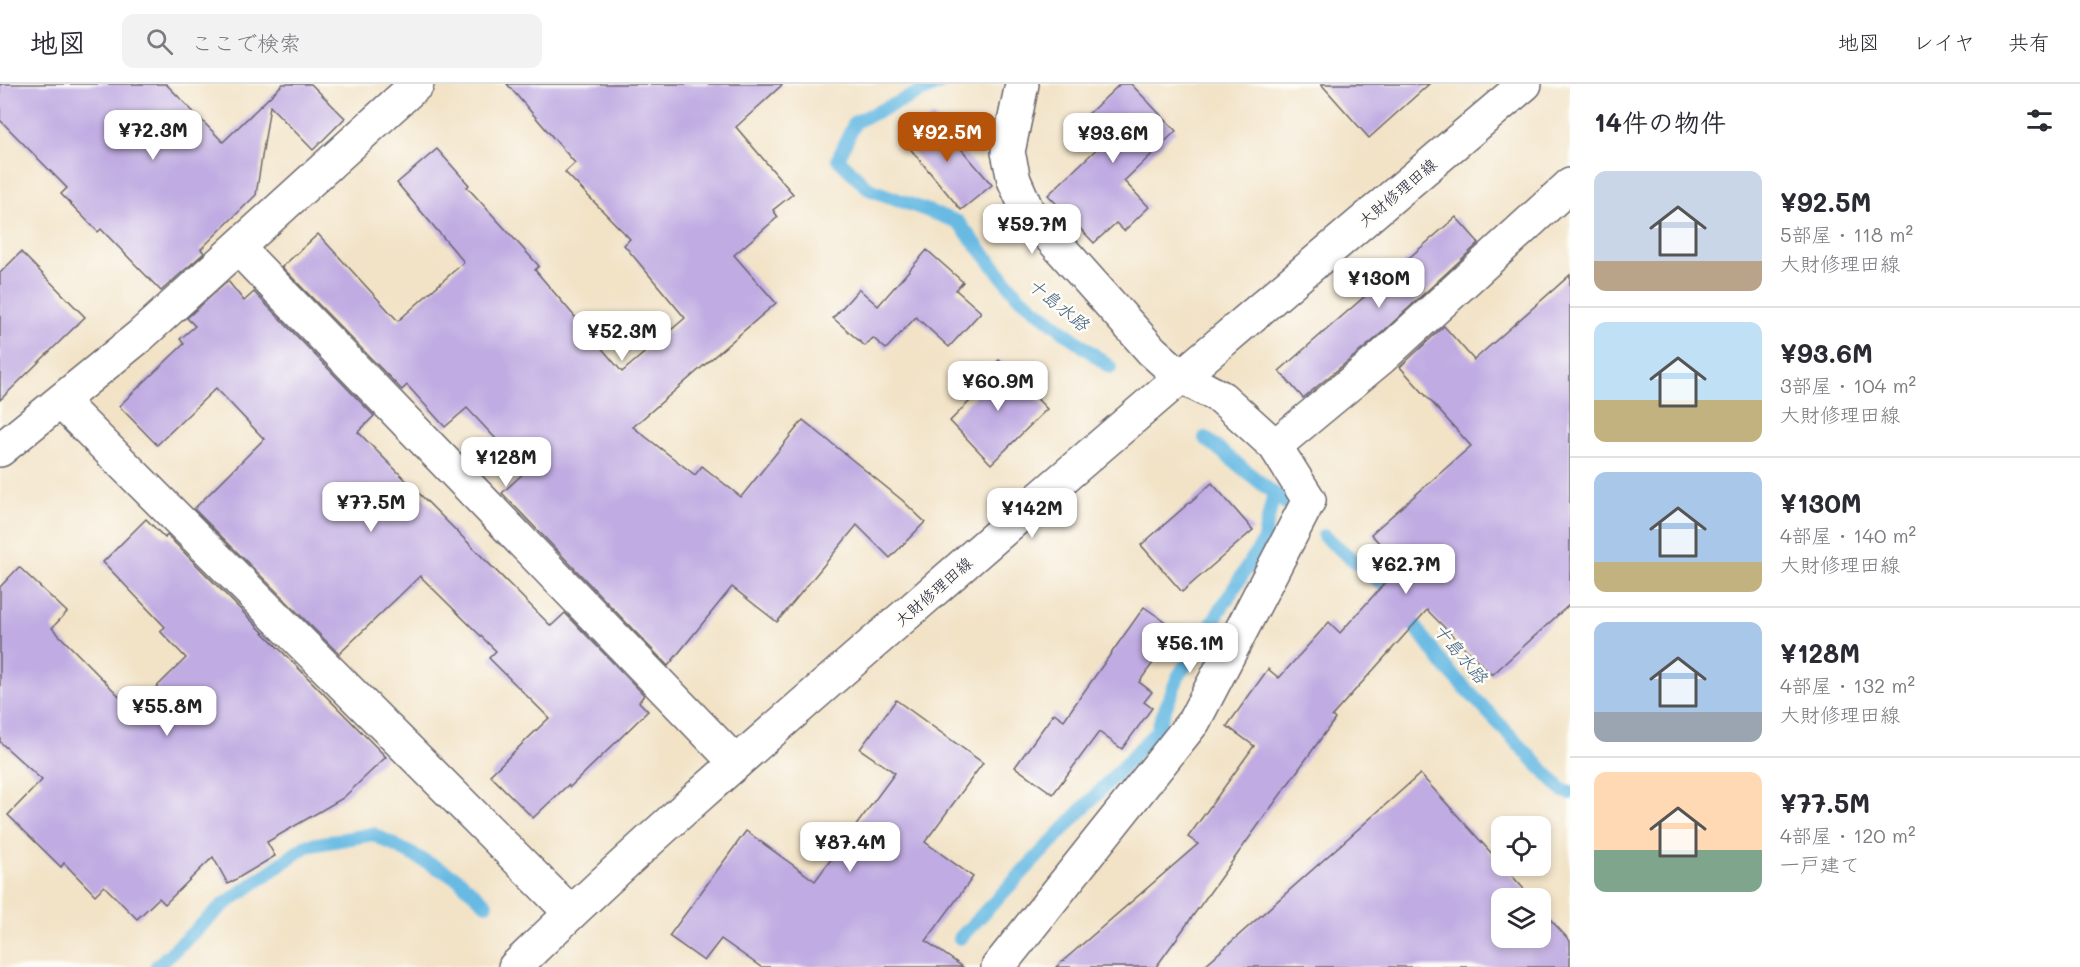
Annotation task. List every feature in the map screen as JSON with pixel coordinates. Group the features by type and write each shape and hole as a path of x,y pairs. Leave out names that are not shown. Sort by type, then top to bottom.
{"street":[{"path":"0,450 61,402 239,249 417,84"},
{"path":"998,967 1194,721 1309,500 1275,446 1222,398 1180,376 1152,351 1028,212 1014,180 1008,152 1022,84"},
{"name":"大財修理田線","path":"515,967 736,763 1180,376 1525,84"},
{"path":"1275,446 1380,359 1570,185"},
{"path":"239,249 736,763"},
{"path":"61,402 571,913"}],"building":[{"path":"0,84 166,84 223,142 283,84 311,84 345,118 313,150 270,106 256,195 201,249 204,253 161,291 101,229 98,232 61,194 67,188 0,120"},
{"path":"507,84 783,84 736,127 793,194 773,210 778,217 734,255 776,303 633,427 695,475 702,466 741,497 803,420 902,500 925,522 890,558 857,525 777,622 732,587 668,666 502,493 526,471 467,408 445,427 407,385 402,390 282,267 318,234 398,321 464,262 397,183 437,149 469,185 467,187 539,266 535,270 622,372 685,318 624,245 630,239 565,172 575,163"},
{"path":"1120,84 1131,84 1176,131 1124,181 1149,207 1124,231 1116,223 1094,243 1048,195 1104,142 1083,119"},
{"path":"1321,84 1429,84 1369,138"},
{"path":"933,116 992,185 961,210 903,140"},
{"path":"1456,217 1479,243 1375,339 1303,398 1279,371"},
{"path":"927,250 963,282 956,290 981,312 949,347 916,317 886,349 873,338 865,346 833,318 859,289 878,306"},
{"path":"21,252 85,317 0,400 0,273"},
{"path":"1570,275 1570,604 1492,675 1427,610 1332,716 1335,719 1156,967 1056,967 1198,844 1188,837 1254,746 1227,726 1268,669 1279,678 1329,622 1340,633 1400,566 1371,534 1471,446 1400,367 1444,326 1474,360"},
{"path":"228,281 244,301 254,292 374,416 358,432 551,626 565,613 644,695 639,702 648,711 570,787 568,785 533,818 490,775 549,718 489,658 496,651 420,576 339,654 194,509 264,439 216,388 157,445 119,406 184,344 180,339 195,326 187,318"},
{"path":"999,360 1047,409 991,464 950,421 976,395 970,388"},
{"path":"1212,483 1253,530 1182,592 1141,545"},
{"path":"146,519 165,538 167,535 386,757 343,798 267,842 275,856 228,884 213,857 165,904 159,898 137,919 104,886 95,895 64,863 61,867 8,815 42,780 0,742 0,587 19,567 67,612 52,628 133,710 186,658 160,631 165,627 103,562"},
{"path":"1144,607 1177,630 1139,682 1152,692 1144,702 1152,708 1122,749 1099,732 1053,794 1015,767 1054,713 1064,720"},
{"path":"896,700 983,763 925,842 973,877 926,941 963,967 761,967 721,939 704,961 669,936 746,831 815,881 895,773 860,749"},
{"path":"1420,774 1491,853 1491,876 1512,876 1523,888 1491,888 1491,948 1551,948 1551,920 1570,941 1570,967 1203,967"}],"waterway":[{"name":"十島水路","path":"938,84 855,122 838,159 869,189 958,222 1018,296 1110,367"},
{"name":"十島水路","path":"1205,438 1288,505"},
{"path":"960,938 1156,732 1178,677 1263,542 1274,493"},
{"name":"十島水路","path":"1324,536 1386,587 1446,668 1563,791 1570,793"},
{"path":"156,967 222,906 306,846 373,834 457,878 486,904"}]}
